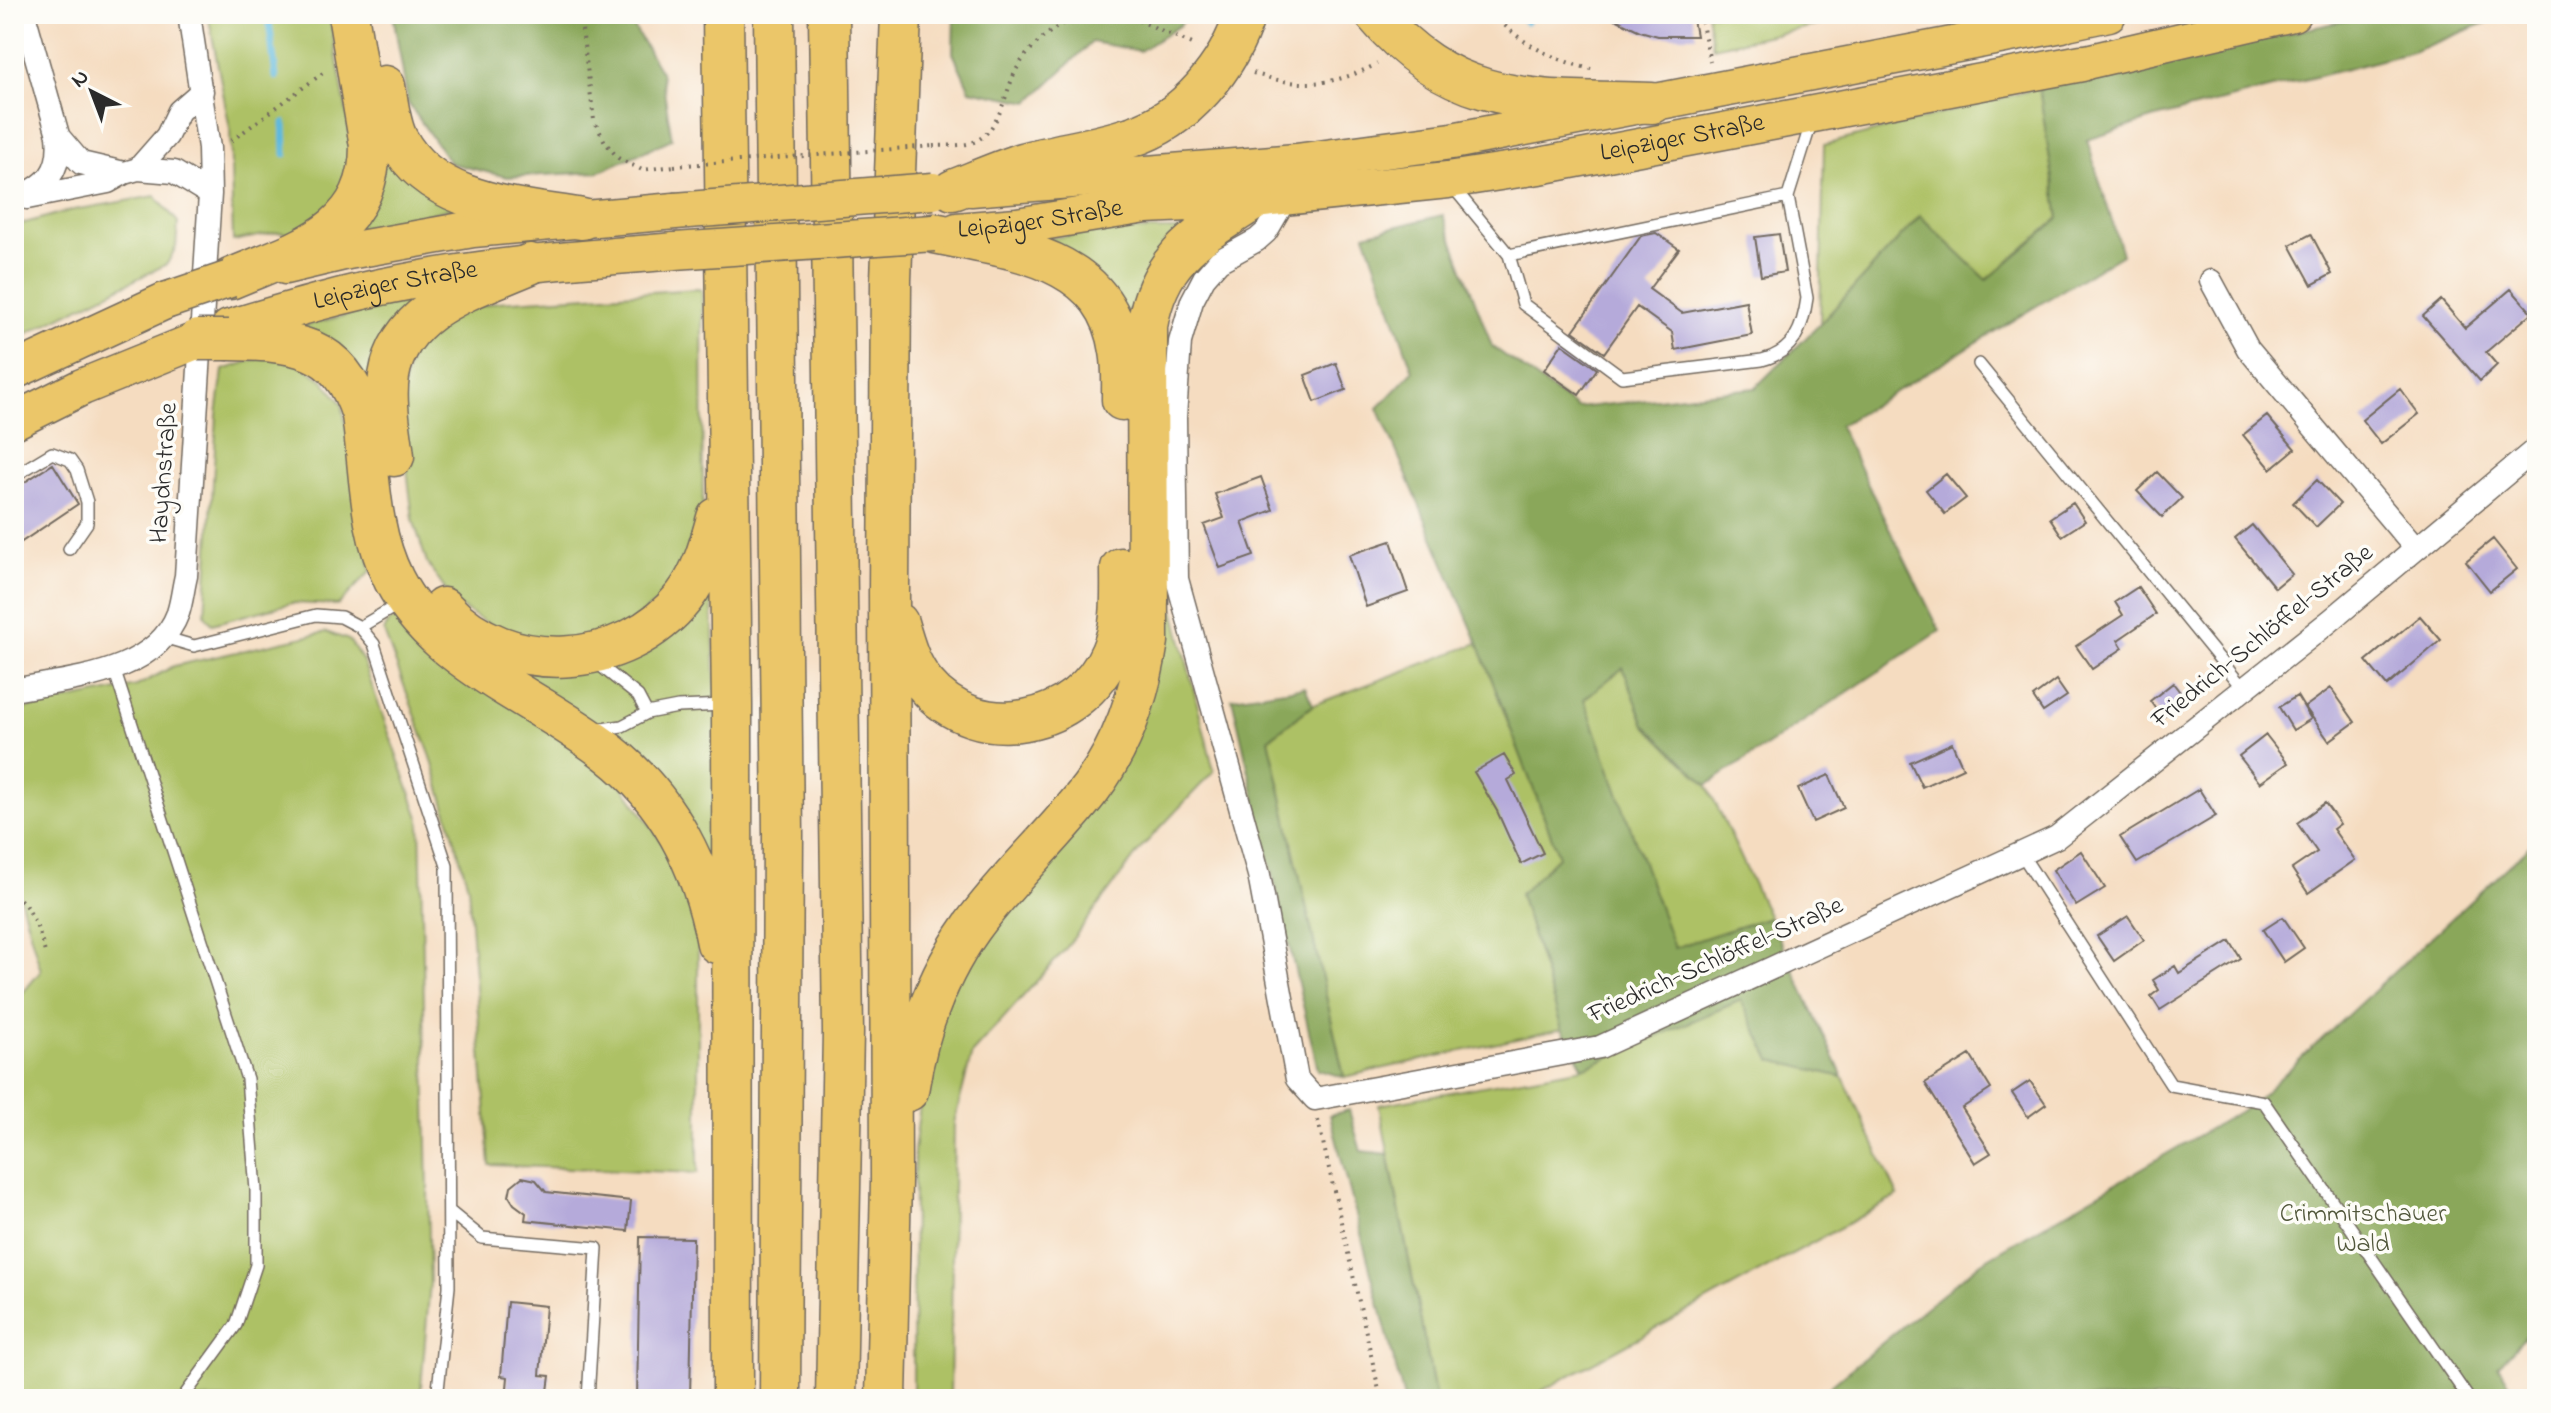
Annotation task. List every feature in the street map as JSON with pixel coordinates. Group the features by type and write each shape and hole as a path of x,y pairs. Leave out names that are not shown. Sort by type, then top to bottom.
{"highway":[{"path":"230,279 320,240 346,218 363,191 370,146 348,14"},
{"path":"374,14 388,105 397,138 413,162 437,182 477,199 582,219"},
{"path":"723,14 732,705 733,1399"},
{"path":"774,14 783,834 780,1399"},
{"path":"829,14 843,1032 836,1399"},
{"path":"886,1399 891,1181 891,280 901,14"},
{"path":"943,190 1022,164 1133,137 1154,127 1191,100 1206,83 1232,45 1245,14"},
{"path":"1375,14 1410,51 1431,66 1478,88 1530,99 1652,103"},
{"name":"Leipziger Straße","path":"14,371 165,301 230,279 396,241 473,229 582,219 1296,162 1452,141 1966,43 2080,17"},
{"name":"Leipziger Straße","path":"14,421 204,340 338,297 403,282 530,264 1017,226 1146,205 1270,198 1448,180 1813,116 2082,63"},
{"path":"891,1181 913,1055 940,981 963,941 990,904 1091,788 1113,753 1130,715 1141,679 1148,641 1147,326 1157,287 1178,254 1192,241 1270,198"},
{"path":"889,592 906,651 925,684 955,709 991,722 1029,721 1077,697 1102,670 1117,638 1120,620 1122,370 1119,342 1109,315 1086,284 1053,261 934,233"},
{"path":"530,264 429,311 417,321 398,347 392,362 387,394 401,521 410,556 420,577 449,615 489,642 529,655 587,655 622,645 653,627 683,598 704,564 728,480"},
{"path":"204,340 280,341 306,348 330,362 351,386 362,415 379,538 385,559 406,601 433,633 458,654 580,733 632,774 666,813 682,839 706,895 733,1029"}],"main road":[{"name":"Leipziger Straße","path":"2082,63 2293,14"}],"street":[{"path":"14,200 41,188 53,172 60,154 58,135 24,14"},
{"name":"Haydnstraße","path":"14,690 114,669 143,655 162,637 177,615 186,576 210,194 218,146 202,91 189,14"},
{"path":"1966,43 1997,14"},
{"name":"Leipziger Straße","path":"2080,17 2082,63"},
{"path":"14,200 108,182 131,171 167,136 179,111 202,91"},
{"path":"58,135 81,163 131,171 174,172 210,194"},
{"path":"1270,198 1266,232 1219,261 1204,278 1192,301 1180,342 1175,417 1177,579 1259,875 1297,1079 1315,1099"},
{"name":"Friedrich-Schlöffel-Straße","path":"2211,281 2248,349 2416,549"},
{"name":"Friedrich-Schlöffel-Straße","path":"1315,1099 1600,1047 2057,837 2244,689 2537,448"}],"lane":[{"path":"1448,180 1509,255 1523,304 1622,377 1762,360 1783,352 1794,341 1805,314 1807,298 1788,197 1813,116"},
{"path":"1509,255 1788,197"},
{"path":"1979,364 2244,689"},
{"path":"14,476 52,453 70,460 77,470 87,502 87,523 69,549"},
{"path":"360,627 406,601"},
{"path":"162,637 194,646 316,615 341,617 360,627 374,644 447,866 449,1287 437,1399"},
{"path":"587,655 638,696 647,713"},
{"path":"114,669 247,1079 256,1190 256,1265 236,1325 182,1399"},
{"path":"580,733 622,726 647,713 678,707 732,705"},
{"path":"2021,853 2171,1085 2264,1102 2469,1399"},
{"path":"449,1211 482,1238 597,1248 588,1399"}],"path":[{"path":"580,14 594,120 605,142 618,158 642,170 966,144 977,140 994,123 1018,66 1037,42 1059,24 1082,14"},
{"path":"1124,14 1197,46"},
{"path":"1494,14 1521,40 1551,55 1602,71"},
{"path":"1700,14 1710,62"},
{"path":"1252,73 1280,82 1304,84 1353,76 1377,64"},
{"path":"218,146 328,68"},
{"path":"14,894 36,922 46,956"},
{"path":"1315,1099 1381,1399"}],"green space":[{"path":"208,14 329,14 348,120 352,166 345,194 325,217 290,234 279,232 233,241 230,129"},
{"path":"393,14 626,14 661,72 672,139 598,172 507,177 450,163 408,103"},
{"path":"954,14 1188,14 1180,25 1140,51 1092,42 1029,102 970,90 953,53"},
{"path":"1707,14 1847,14 1848,19 1713,47"},
{"path":"2375,14 2508,14 2412,52 2156,118 2087,140 2122,254 1839,426 1940,631 1707,785 1645,725 1623,668 1584,699 1674,948 1769,917 1843,1077 1771,1060 1741,1000 1583,1068 1562,1029 1520,894 1559,856 1478,643 1378,408 1413,371 1365,234 1443,215 1492,346 1577,408 1755,388 1820,324 1920,216 1987,280 2059,218 2039,88"},
{"path":"2039,88 2059,218 1987,280 1920,216 1820,324 1824,145"},
{"path":"379,152 455,207 349,236"},
{"path":"155,196 178,222 176,247 167,264 14,340 14,226 68,211"},
{"path":"1113,230 1187,230 1135,330 1042,239"},
{"path":"702,290 703,536 686,579 609,640 524,645 455,604 427,563 413,519 399,402 414,345 449,314 497,302"},
{"path":"418,299 375,411 295,328"},
{"path":"266,356 299,364 323,380 342,404 371,571 338,605 292,603 212,624 205,615 217,415 223,370"},
{"path":"711,576 723,875 503,663 578,673"},
{"path":"1174,610 1214,771 1142,847 1063,952 972,1053 954,1123 950,1399 913,1399 914,1151 927,1051 954,980 1001,914 1065,843 1165,611"},
{"path":"400,619 621,783 698,894 698,1173 490,1165 468,886 431,757 384,632 388,622"},
{"path":"326,632 349,640 363,661 420,820 430,1283 420,1399 14,1399 14,1003 41,971 14,876 14,711 137,686 174,666"},
{"path":"1478,643 1559,856 1520,895 1562,1029 1344,1077 1269,739 1313,705"},
{"path":"1623,667 1645,725 1707,785 1769,917 1674,949 1584,699"},
{"path":"1305,687 1313,705 1269,739 1344,1077 1318,1070 1232,698"},
{"name":"Crimmitschauer Wald","path":"2537,839 2537,1324 2498,1366 2520,1399 1814,1399 1981,1262 2252,1104"},
{"path":"1741,1000 1772,1060 1843,1077 1898,1196 1527,1399 1436,1399 1379,1105 1583,1068"},
{"path":"1349,1110 1361,1151 1388,1154 1436,1399 1404,1399 1330,1115"}],"building":[{"path":"1605,14 1692,14 1696,36 1658,36"},
{"path":"1656,233 1679,249 1649,289 1682,313 1746,301 1752,335 1675,350 1672,332 1637,307 1604,353 1573,331 1641,236"},
{"path":"1779,234 1785,272 1761,276 1755,237"},
{"path":"2311,234 2332,274 2312,285 2290,245"},
{"path":"2511,289 2532,313 2486,352 2497,365 2480,381 2423,316 2441,300 2465,328"},
{"path":"1562,344 1597,369 1579,395 1544,370"},
{"path":"1336,363 1346,390 1315,402 1305,375"},
{"path":"2400,389 2419,414 2381,444 2362,420"},
{"path":"2267,416 2295,449 2271,469 2243,435"},
{"path":"53,464 78,504 14,547 14,489"},
{"path":"2157,472 2182,498 2162,517 2137,491"},
{"path":"1946,474 1966,498 1945,514 1926,490"},
{"path":"1261,477 1273,510 1242,522 1254,556 1220,568 1204,525 1224,518 1215,494"},
{"path":"2317,480 2340,504 2316,527 2293,503"},
{"path":"2073,503 2085,521 2062,536 2050,518"},
{"path":"2252,525 2292,574 2275,588 2235,539"},
{"path":"2493,539 2517,569 2490,591 2466,561"},
{"path":"1391,541 1408,592 1366,607 1349,555"},
{"path":"2138,587 2156,614 2118,640 2123,648 2092,669 2076,646 2123,615 2115,602"},
{"path":"2420,616 2441,640 2387,686 2366,661"},
{"path":"2056,680 2067,696 2043,712 2033,697"},
{"path":"2173,683 2186,700 2162,718 2150,701"},
{"path":"2331,688 2355,722 2329,741 2305,707"},
{"path":"2297,696 2311,719 2293,730 2279,707"},
{"path":"2266,735 2288,763 2260,783 2239,756"},
{"path":"1952,743 1963,768 1922,787 1910,762"},
{"path":"1504,755 1516,775 1508,780 1543,853 1521,864 1497,811 1474,772"},
{"path":"1829,775 1844,808 1813,822 1798,789"},
{"path":"2199,789 2216,816 2137,863 2120,837"},
{"path":"2325,803 2340,824 2333,829 2355,860 2308,893 2292,869 2317,852 2297,823"},
{"path":"2081,851 2105,888 2076,906 2053,870"},
{"path":"2128,916 2144,940 2114,961 2097,936"},
{"path":"2283,917 2304,948 2284,962 2263,930"},
{"path":"2230,941 2241,959 2160,1010 2151,996 2159,990 2153,980 2175,966 2179,973"},
{"path":"1970,1055 1991,1089 1962,1108 1991,1153 1975,1163 1925,1083"},
{"path":"2030,1081 2046,1104 2028,1117 2012,1093"},
{"path":"522,1177 536,1180 546,1192 631,1201 628,1231 525,1220 526,1213 509,1196 511,1186"},
{"path":"640,1237 693,1238 690,1399 637,1399"},
{"path":"507,1302 546,1306 540,1375 550,1376 547,1399 506,1399 508,1377 501,1376"}],"waterway":[{"path":"268,14 276,77"},
{"path":"1520,14 1526,22"},
{"path":"284,123 285,154"}]}
